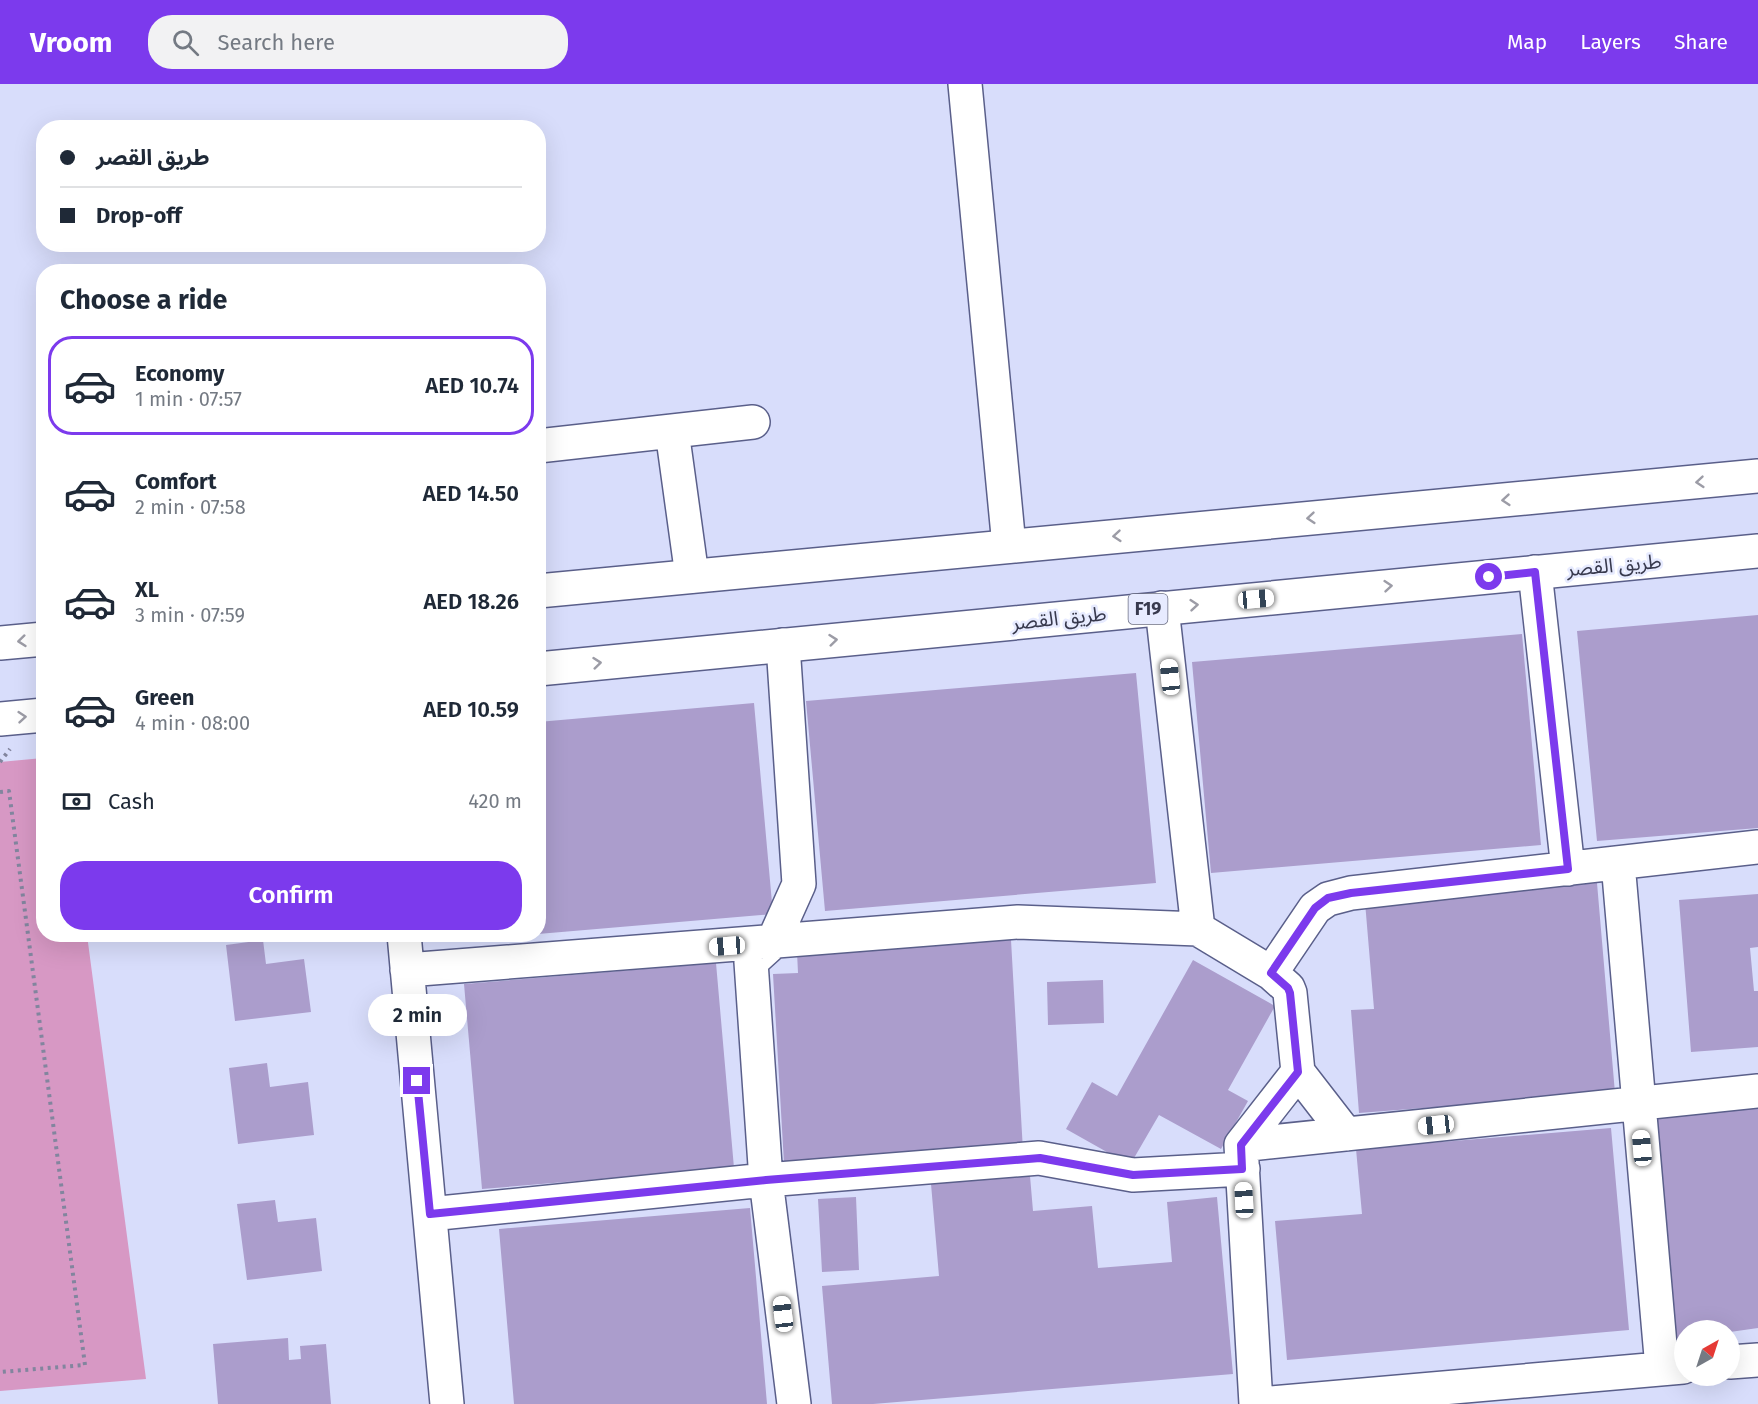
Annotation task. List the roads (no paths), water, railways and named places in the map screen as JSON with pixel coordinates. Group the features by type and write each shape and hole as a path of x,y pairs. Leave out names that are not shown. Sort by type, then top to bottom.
{"street":[{"path":"965,84 1009,546"},
{"path":"546,445 753,422"},
{"path":"672,431 692,576"},
{"path":"546,590 1758,476"},
{"name":"طريق القصر","path":"546,668 1758,551"},
{"path":"1535,572 1568,869"},
{"path":"1162,608 1198,929"},
{"path":"0,643 36,640"},
{"path":"783,645 799,884 773,942 751,962 766,1180 794,1404"},
{"path":"0,719 36,716"},
{"path":"1271,973 1315,908 1328,898 1351,893 1758,847"},
{"path":"1298,1072 1242,1157 1258,1404 1673,1367 1639,1104 1618,863"},
{"path":"407,970 1018,922 1198,929 1271,973 1288,988 1298,1072 1346,1134"},
{"path":"405,942 447,1404"},
{"path":"430,1214 766,1180 1040,1158 1133,1175 1242,1157 1346,1134 1758,1091"},
{"path":"1740,1361 1758,1360"}]}
